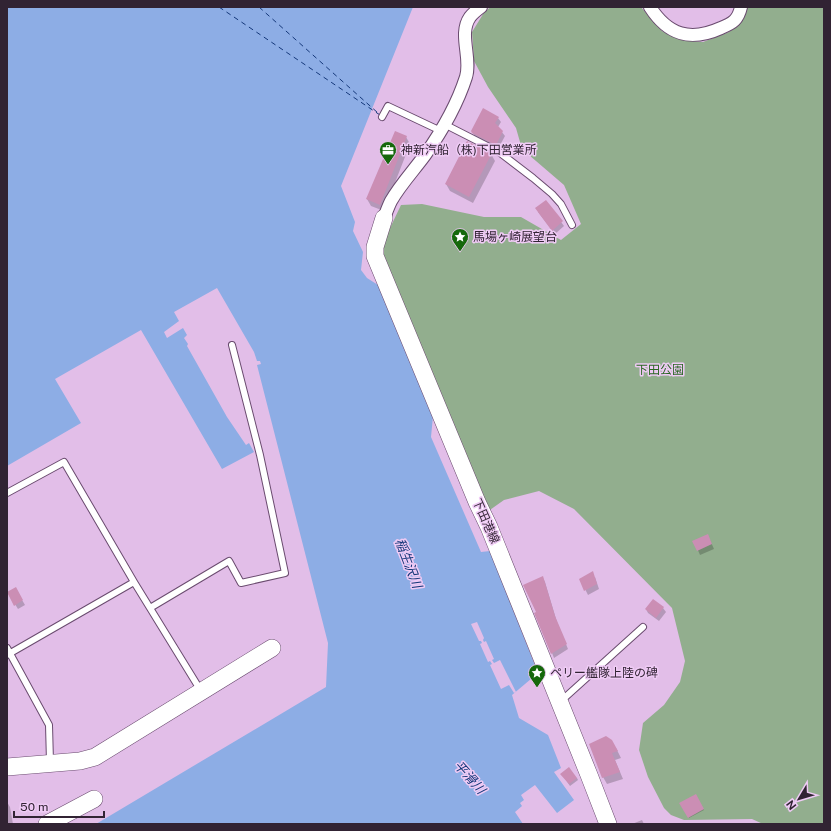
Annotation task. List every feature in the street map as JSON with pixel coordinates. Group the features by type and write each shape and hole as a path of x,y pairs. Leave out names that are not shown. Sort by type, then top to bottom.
{"main road":[{"name":"下田港線","path":"384,218 375,247 375,256 477,502 489,527 608,824"},
{"path":"7,768 80,761 94,757 272,648"},
{"path":"47,824 94,799"}],"street":[{"path":"384,218 391,201 454,109 469,64 465,33 468,21 471,16 481,7"},
{"path":"650,7 656,17 664,25 684,34 698,36 709,33 733,22 739,16 741,7"}],"lane":[{"path":"382,117 388,106 443,127 499,152 534,178 552,194 561,204 572,225"},
{"path":"150,608 229,561 241,583 285,573 260,455 232,345"},
{"path":"7,493 64,462 134,582 201,692"},
{"path":"50,764 49,725 8,652 134,582"},
{"path":"560,702 577,692 643,627"}],"green space":[{"name":"下田公園","path":"491,7 641,7 662,31 684,40 703,42 729,32 742,17 741,7 824,7 824,824 763,824 752,819 684,820 671,815 664,808 648,777 639,750 643,723 664,705 680,682 685,661 672,608 574,509 539,491 504,500 487,512 379,251 401,205 422,204 484,217 521,217 561,240 581,224 564,185 522,149 516,128 488,87 474,61 472,32 485,11"}],"water":[{"path":"7,7 413,7 341,186 355,222 353,231 363,252 361,270 367,278 378,285 433,416 431,437 481,552 490,551 538,673 512,695 519,718 548,735 561,768 554,772 574,800 557,813 535,785 521,795 524,800 520,803 522,806 515,812 523,824 96,824 326,687 328,643 257,365 261,364 260,361 257,361 254,352 217,288 174,312 179,321 164,332 167,338 183,328 187,335 184,338 188,344 187,346 227,417 246,445 249,443 254,452 222,469 141,330 55,379 81,423 7,466"}],"pier":[{"path":"477,622 484,638 483,640 484,642 486,641 494,659 492,660 494,663 500,660 516,692 514,693 509,685 501,689 490,665 492,664 490,661 488,662 480,644 482,643 479,641 471,624"}],"building":[{"path":"483,108 499,117 495,123 503,131 496,145 472,133 471,131"},
{"path":"395,131 407,136 380,205 366,199"},
{"path":"467,141 492,153 469,197 445,184"},
{"path":"546,200 563,221 552,231 535,208"},
{"path":"708,534 712,544 697,551 692,541"},
{"path":"593,571 597,584 584,591 579,579"},
{"path":"543,576 555,616 567,644 551,654 534,613 536,612 523,585"},
{"path":"16,587 23,600 14,606 7,592"},
{"path":"653,599 664,607 656,618 645,609"},
{"path":"606,736 612,740 618,751 612,753 620,772 602,778 589,744"},
{"path":"569,767 577,778 569,784 560,774"},
{"path":"696,794 704,809 688,818 679,803"}],"ferry route":[{"path":"219,7 380,115"},
{"path":"259,7 378,113"}],"place":[{"name":"神新汽船（株)下田営業所","path":"388,165"},
{"name":"馬場ヶ崎展望台","path":"460,252"},
{"name":"ペリー艦隊上陸の碑","path":"537,688"}],"water label":[{"name":"稲生沢川","path":"409,563"},
{"name":"平滑川","path":"470,777"}]}
